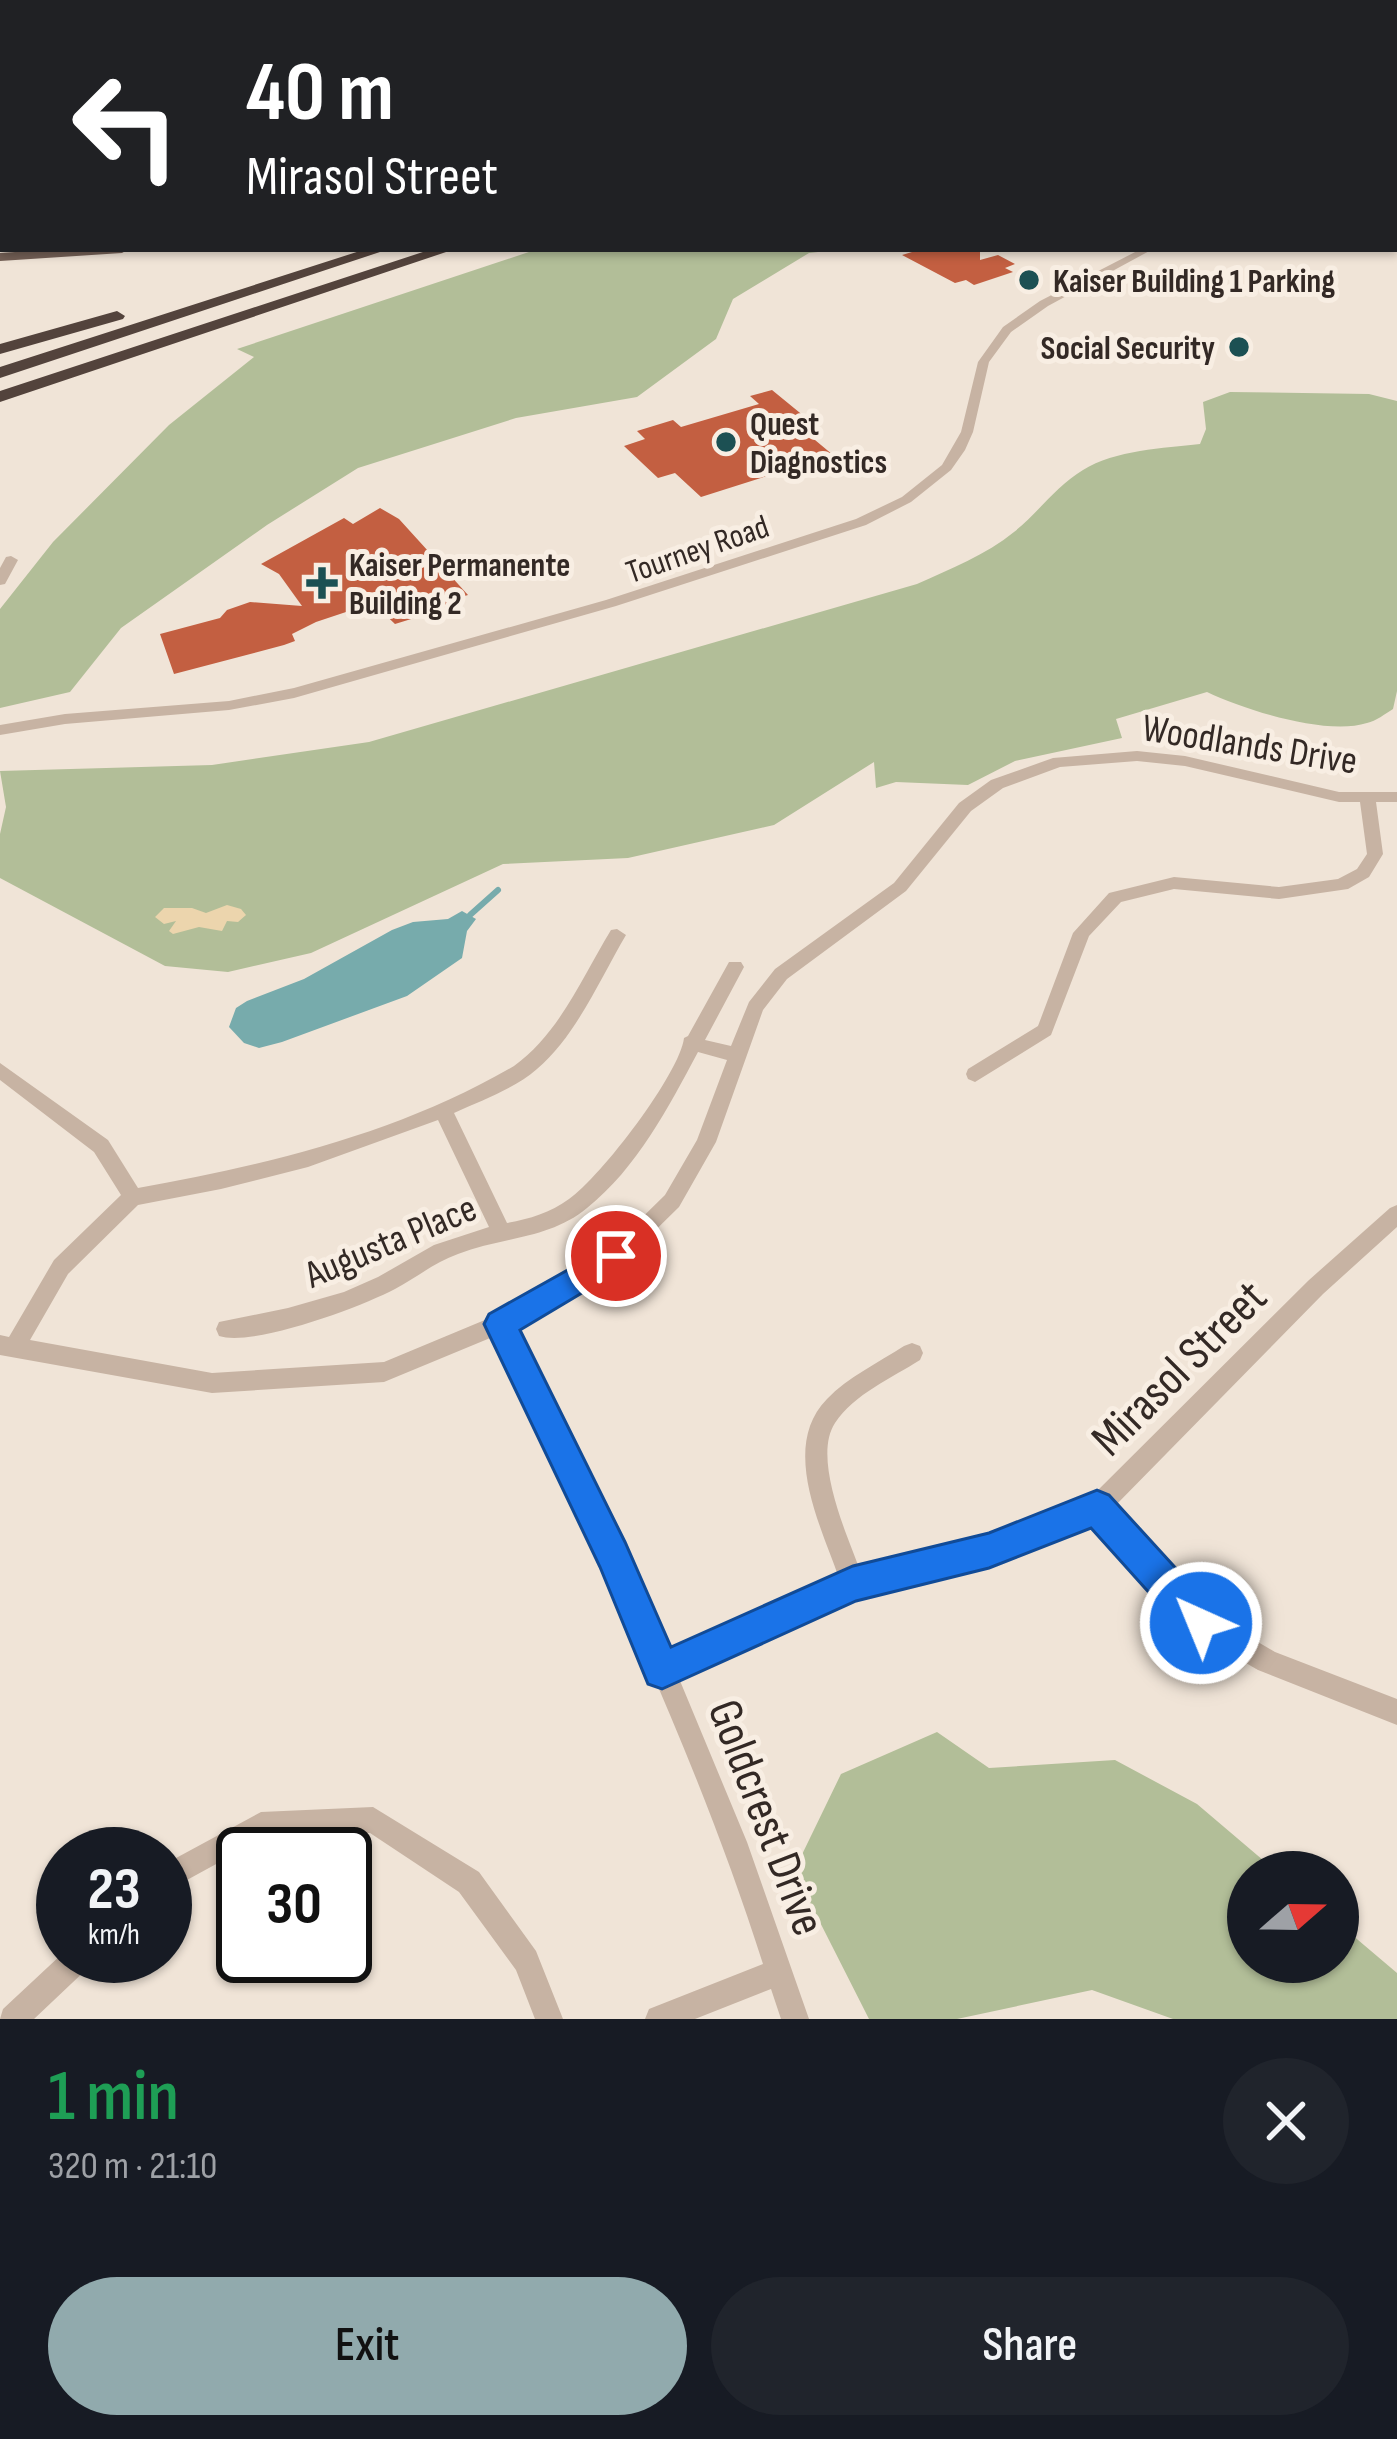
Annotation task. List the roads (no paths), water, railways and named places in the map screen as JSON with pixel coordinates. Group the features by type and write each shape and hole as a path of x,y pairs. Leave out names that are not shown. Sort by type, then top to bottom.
{"highway":[{"path":"0,374 372,252"},
{"path":"0,397 438,252"},
{"path":"0,349 280,271 356,257"}],"main road":[{"path":"0,257 76,252"}],"street":[{"name":"Tourney Road","path":"0,730 66,718 195,710 263,700 624,601 866,517 926,486 961,448 971,429 979,372 994,342 1036,310 1142,252"},
{"path":"0,581 11,560"},
{"name":"Woodlands Drive","path":"7,1347 212,1383 384,1372 500,1324 616,1256 671,1201 706,1142 755,1007 781,974 900,887 965,807 997,784 1058,762 1137,756 1185,761 1280,786 1369,799 1397,797"},
{"path":"974,1074 1045,1030 1082,933 1114,897 1174,883 1279,893 1342,885 1363,873 1375,854 1369,799"},
{"path":"7,1347 61,1268 133,1197 229,1182 300,1163 443,1110 521,1072 543,1052 617,935"},
{"name":"Augusta Place","path":"227,1329 298,1318 384,1285 446,1249 500,1230 547,1222 575,1207 628,1153 735,967"},
{"path":"690,1043 736,1054"},
{"path":"0,1070 101,1146 133,1197"},
{"path":"443,1110 500,1230"},
{"name":"Mirasol Street","path":"662,1670 853,1584 989,1550 1097,1508 1316,1288 1397,1214"},
{"name":"Goldcrest Drive","path":"500,1324 613,1554 662,1670 781,1972 791,2018"},
{"path":"853,1584 819,1479 815,1443 821,1422 832,1409 912,1352"},
{"path":"1097,1508 1201,1623 1267,1661 1397,1712"},
{"path":"192,1864 260,1825 373,1820 470,1882 526,1961 549,2019"},
{"path":"658,2019 781,1972"},
{"path":"13,2019 51,1983"}],"water":[{"path":"462,911 476,919 467,931 462,958 407,996 259,1048 244,1043 229,1027 236,1008 247,1001 304,979 392,930 413,922 448,919"}],"waterway":[{"path":"470,915 498,890"}],"place":[{"name":"Kaiser Building 1 Parking","path":"1029,280"},
{"name":"Social Security","path":"1239,347"},
{"name":"Quest Diagnostics","path":"726,442"},
{"name":"Kaiser Permanente Building 2","path":"322,583"}]}
